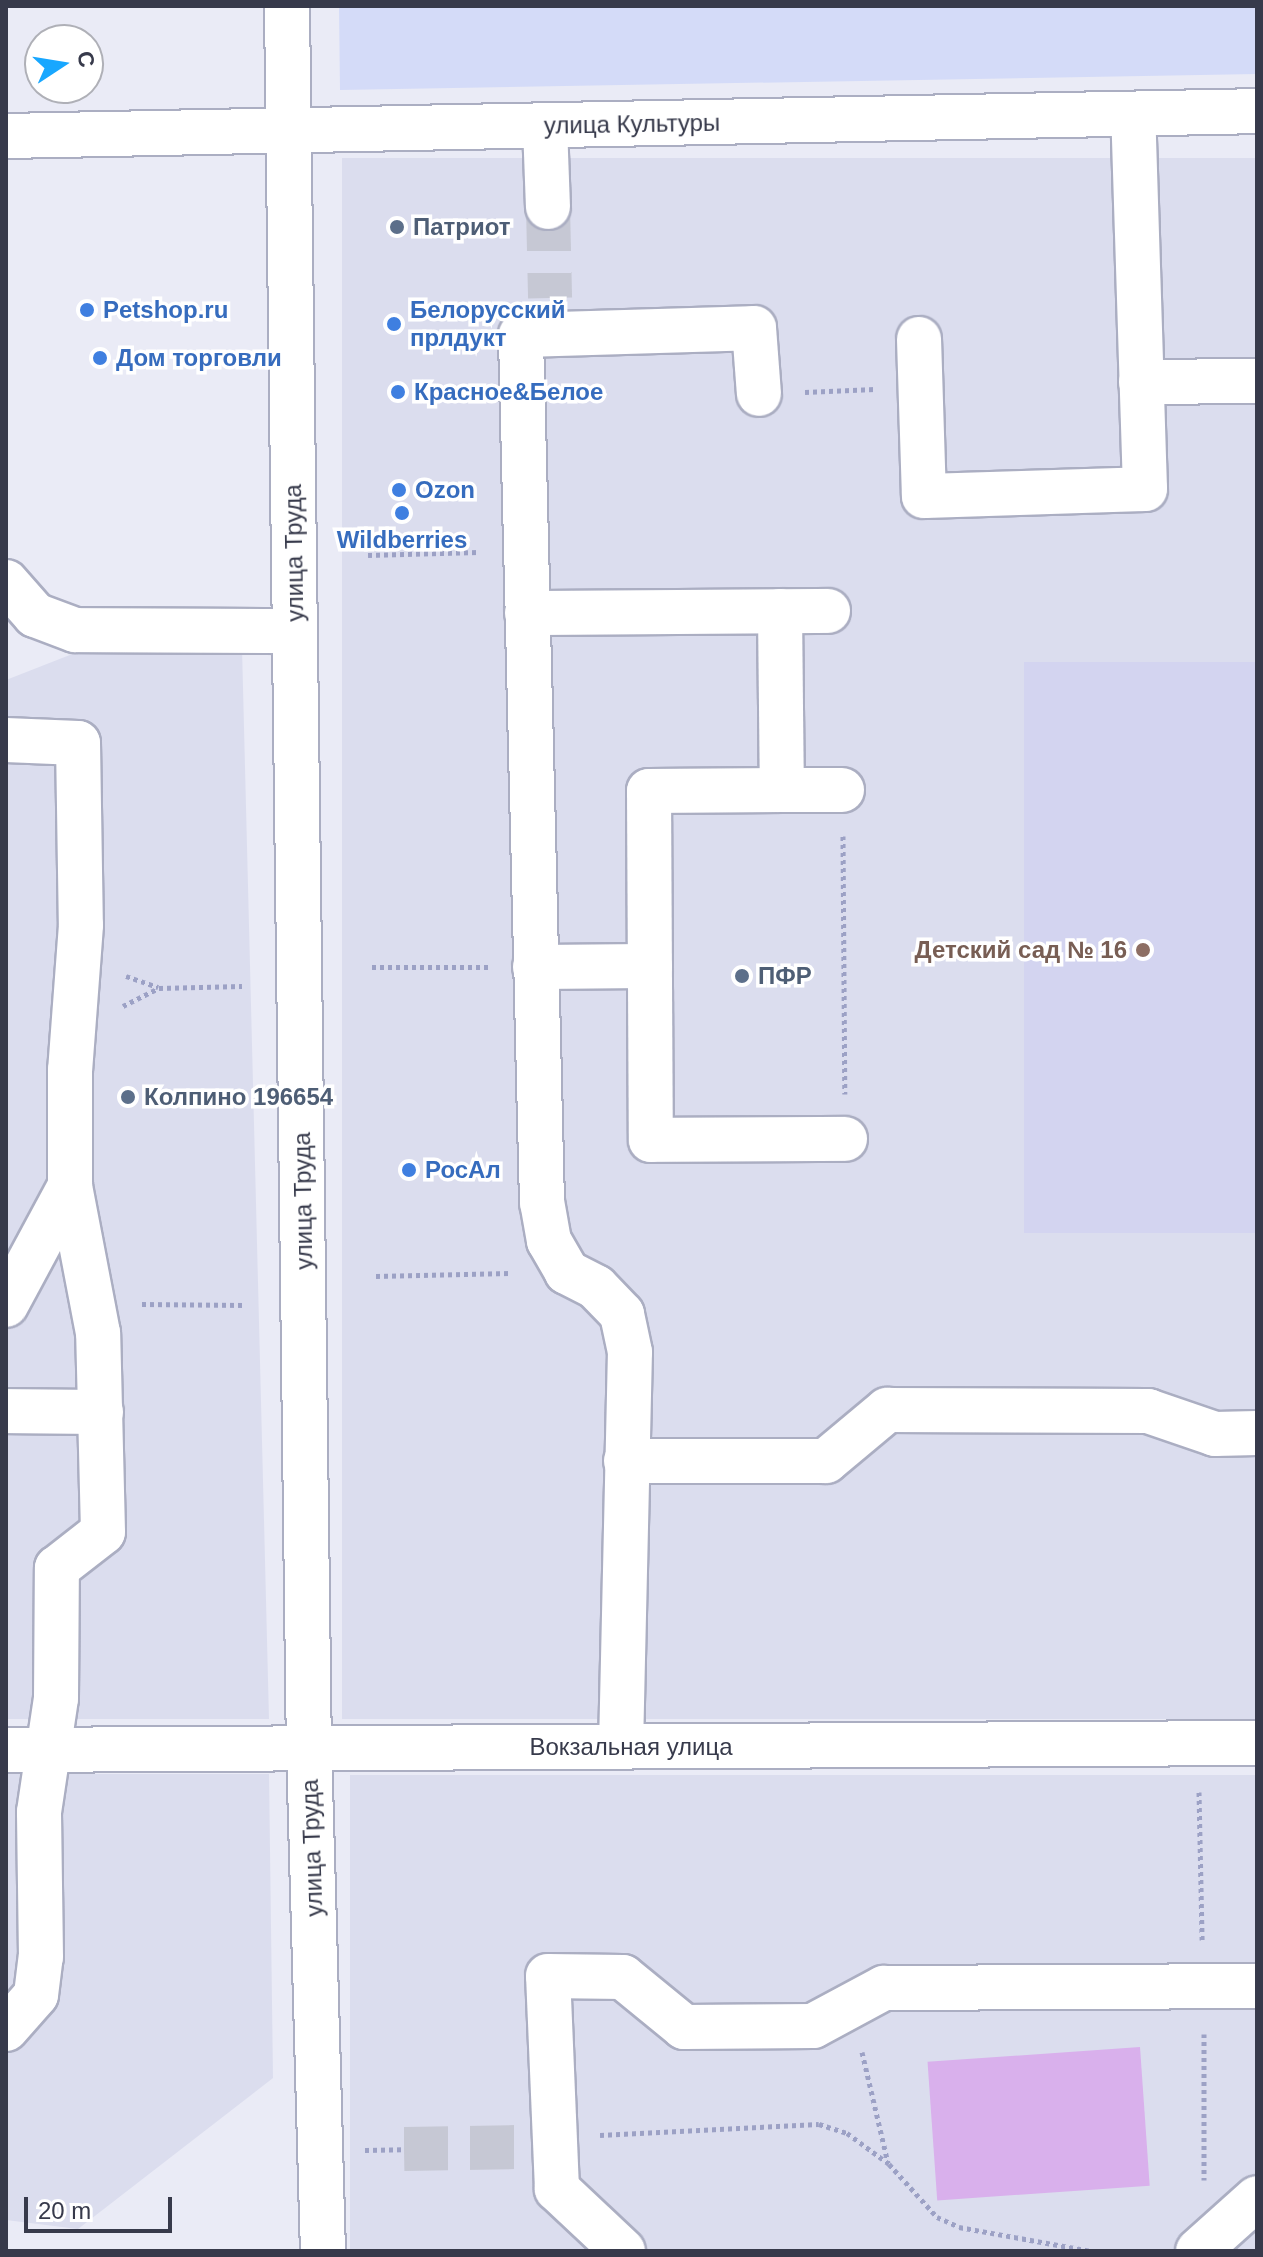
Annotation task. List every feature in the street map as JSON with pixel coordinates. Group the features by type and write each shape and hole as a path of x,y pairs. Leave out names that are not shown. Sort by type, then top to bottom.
{"street":[{"name":"улица Труда","path":"287,6 309,1748 323,2251"},
{"name":"улица Культуры","path":"6,136 1257,111"},
{"path":"919,339 924,496 1145,489 1133,114"},
{"path":"545,126 548,207"},
{"path":"621,1747 630,1352 622,1314 596,1287 567,1272 549,1241 542,1203 521,335 551,316 754,328 759,394"},
{"path":"1141,382 1257,381"},
{"path":"6,582 35,615 75,630 295,631"},
{"path":"780,611 782,790"},
{"path":"527,613 828,611"},
{"path":"6,740 78,743 81,925 73,1031 70,1186 98,1333 103,1532 57,1568 56,1698 27,1750 39,1812 41,1957 36,1995 6,2029"},
{"path":"842,790 649,791 651,1140 845,1139"},
{"path":"535,967 650,966"},
{"path":"6,1305 70,1186"},
{"path":"626,1461 826,1461 887,1410 1148,1411 1215,1434 1257,1433"},
{"path":"6,1411 101,1412"},
{"name":"Вокзальная улица","path":"27,1750 1257,1743"},
{"path":"623,2251 557,2189 535,2146 548,1976 623,1977 684,2027 813,2026 884,1988 1257,1986"},
{"path":"1198,2251 1257,2198"}],"path":[{"path":"759,394 920,387"},
{"path":"368,555 526,551"},
{"path":"842,790 845,1139"},
{"path":"372,967 535,967"},
{"path":"73,1031 159,988 242,986"},
{"path":"376,1276 567,1272"},
{"path":"98,1333 134,1320 135,1304 245,1305"},
{"path":"848,2006 889,2164"},
{"path":"535,2146 588,2136 783,2122 847,2133 889,2164 917,2200 959,2227 1091,2251"},
{"path":"360,2150 404,2149"}],"shaded area":[{"path":"339,6 1257,6 1257,74 340,90"},
{"path":"342,158 1257,158 1257,1719 342,1719"},
{"path":"242,648 269,1719 6,1719 6,680 80,651"},
{"name":"Детский сад № 16","path":"1024,662 1257,662 1257,1233 1024,1233"},
{"path":"6,1774 269,1774 273,2078 78,2229 6,2220"},
{"path":"350,1775 1257,1775 1257,2251 350,2251"},
{"path":"1140,2047 1150,2186 937,2201 928,2062"}],"tunnel":[{"path":"548,207 550,298"},
{"path":"404,2149 515,2147"}],"place":[{"name":"Патриот","path":"397,227"},
{"name":"Petshop.ru","path":"87,310"},
{"name":"Белорусский прлдукт","path":"394,324"},
{"name":"Дом торговли","path":"100,358"},
{"name":"Красное&Белое","path":"398,392"},
{"name":"Ozon","path":"399,490"},
{"name":"Wildberries","path":"402,513"},
{"name":"Детский сад № 16","path":"1143,950"},
{"name":"ПФР","path":"742,976"},
{"name":"Колпино 196654","path":"128,1097"},
{"name":"РосАл","path":"409,1170"}]}
